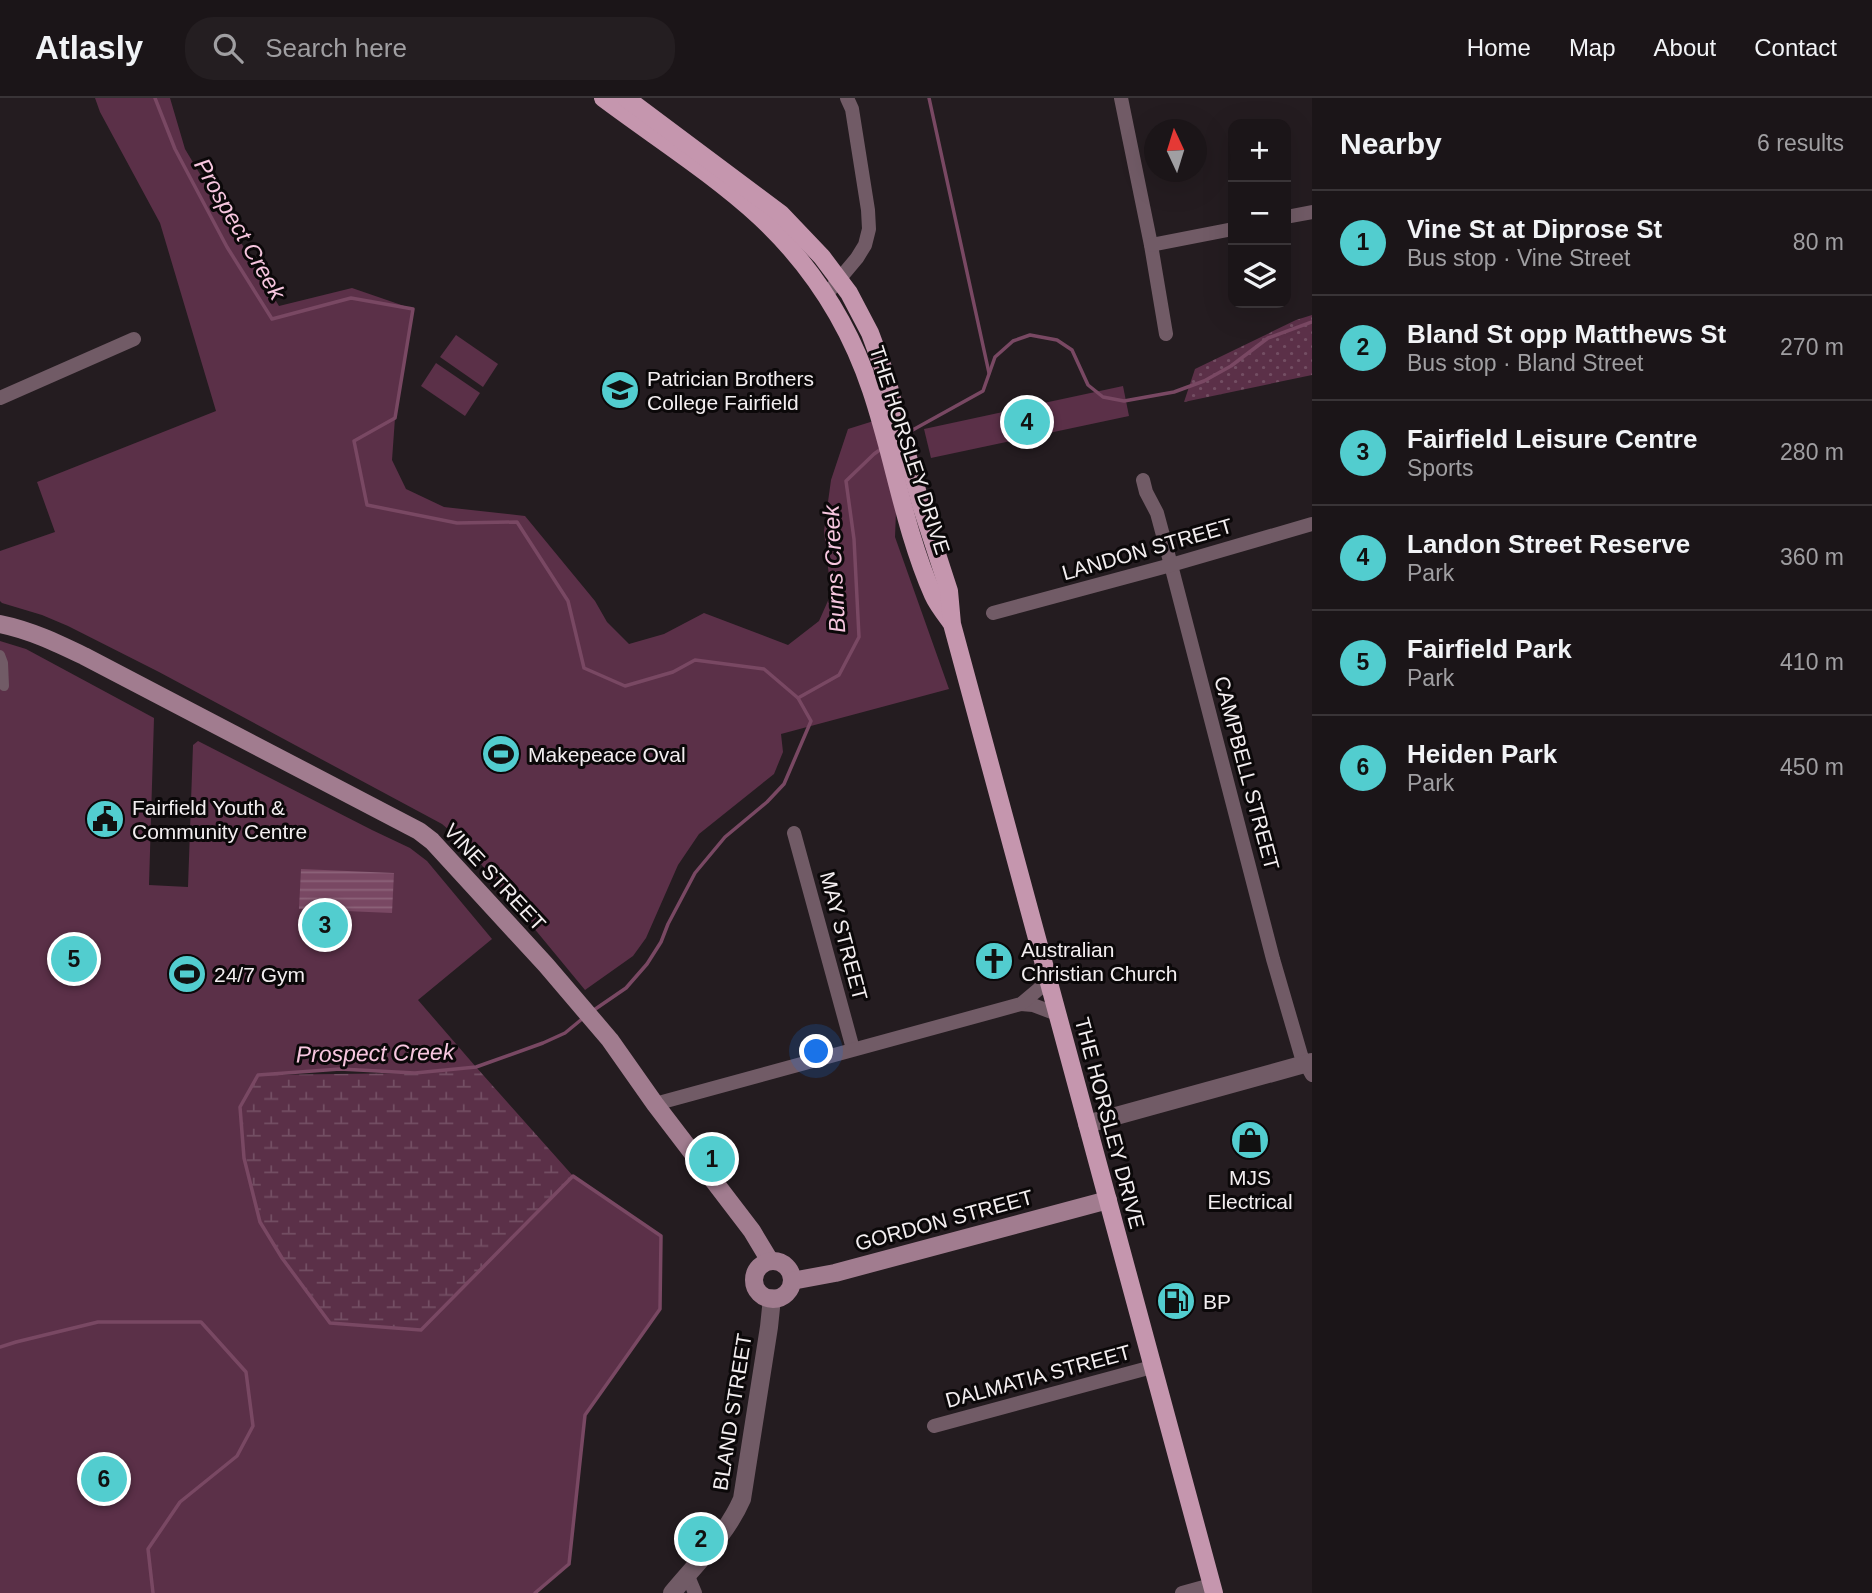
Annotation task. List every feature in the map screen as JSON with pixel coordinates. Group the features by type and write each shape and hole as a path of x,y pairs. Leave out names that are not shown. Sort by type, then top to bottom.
{"main road":[{"name":"THE HORSLEY DRIVE","path":"603,98 723,185 761,218 808,270 846,330 888,417 906,484 912,536 933,597 952,624 1212,1589"},
{"name":"THE HORSLEY DRIVE","path":"626,98 781,214 822,257 839,279 870,332 886,376 888,417"},
{"name":"VINE STREET","path":"0,624 26,630 62,645 419,831 432,841 610,1040 752,1231 770,1261"},
{"name":"GORDON STREET","path":"792,1281 835,1273 1108,1200"},
{"path":"770,1261 786,1266 792,1281 788,1292 772,1298 761,1294 755,1278 760,1267 770,1261"}],"street":[{"path":"826,295 865,245 869,229 852,109 847,98"},
{"path":"1121,98 1166,334"},
{"path":"1291,216 1312,212"},
{"path":"1151,245 1228,230"},
{"path":"0,398 134,339"},
{"name":"CAMPBELL STREET","path":"1143,480 1157,513 1273,959 1301,1055 1310,1067"},
{"name":"LANDON STREET","path":"993,613 1312,524"},
{"path":"0,655 4,687"},
{"name":"MAY STREET","path":"794,833 853,1049"},
{"path":"1021,1004 1040,988 1048,977"},
{"path":"655,1104 1021,1004 1033,1005 1057,1014"},
{"path":"1087,1124 1310,1067"},
{"name":"BLAND STREET","path":"671,1593 725,1527 742,1499 772,1298"},
{"name":"DALMATIA STREET","path":"934,1426 1152,1367"},
{"path":"687,1574 695,1593"},
{"path":"1182,1593 1212,1589"}],"green space":[{"path":"95,98 170,98 185,149 279,306 352,288 413,309 395,418 392,460 406,489 444,507 525,516 595,601 607,622 629,644 664,634 704,613 788,645 819,621 831,594 824,531 831,480 848,429 880,419 897,486 895,537 949,689 781,734 783,752 774,774 699,834 678,865 646,938 633,956 585,990 462,841 442,824 68,626 2,603 0,551 55,532 37,482 216,411 160,223"},
{"path":"1312,315 1312,375 1184,402 1195,369 1296,320"},
{"path":"456,335 498,364 483,387 440,357"},
{"path":"436,363 480,393 465,416 421,386"},
{"path":"1123,386 1129,416 931,458 924,429"},
{"path":"0,641 26,649 154,718 149,885 188,887 193,745 198,741 410,848 427,861 492,939 418,1000 476,1067 415,1073 340,1069 258,1075 240,1107 244,1158 260,1222 282,1258 330,1323 421,1330 573,1176 661,1236 660,1309 585,1415 569,1564 535,1593 0,1593"},
{"path":"476,1067 573,1176 421,1330 330,1323 282,1258 260,1222 244,1158 240,1107 258,1075 415,1073"}],"shaded area":[{"path":"301,869 394,873 392,913 299,909"}],"waterway":[{"name":"Prospect Creek","path":"155,98 175,149 227,247 272,319 351,298 413,309 395,418 354,441 367,505 457,523 517,522 568,601 584,668 625,686 673,672 695,660 764,669 798,698 811,721 784,784 725,837 695,873 661,942 647,964 626,988 591,1012"},
{"path":"929,98 989,373"},
{"name":"Burns Creek","path":"909,432 983,391 995,357 1013,341 1030,335 1057,340 1072,350 1088,385 1103,397 1124,401 1174,392 1204,381 1231,366 1268,338 1312,322"},
{"name":"Burns Creek","path":"798,698 839,675 859,637 854,539 846,481 881,449"},
{"name":"Prospect Creek","path":"535,1593 569,1564 585,1415 660,1309 661,1236 573,1176 421,1330 330,1323 282,1258 260,1222 244,1158 240,1107 258,1075 340,1069 415,1073 476,1067 543,1043 565,1033 582,1019"},
{"name":"Prospect Creek","path":"0,1347 98,1322 201,1322 246,1372 253,1426 237,1456 180,1502 148,1549 153,1593"}],"place":[{"name":"Patrician Brothers College Fairfield","path":"620,390"},
{"name":"Landon Street Reserve","path":"1027,422"},
{"name":"Makepeace Oval","path":"501,754"},
{"name":"Fairfield Youth & Community Centre","path":"105,819"},
{"name":"Fairfield Leisure Centre","path":"325,925"},
{"name":"Fairfield Park","path":"74,959"},
{"name":"Australian Christian Church","path":"994,961"},
{"name":"24/7 Gym","path":"187,974"},
{"name":"MJS Electrical","path":"1250,1140"},
{"name":"Vine St at Diprose St","path":"712,1159"},
{"name":"BP","path":"1176,1301"},
{"name":"Heiden Park","path":"104,1479"},
{"name":"Bland St opp Matthews St","path":"701,1539"}]}
